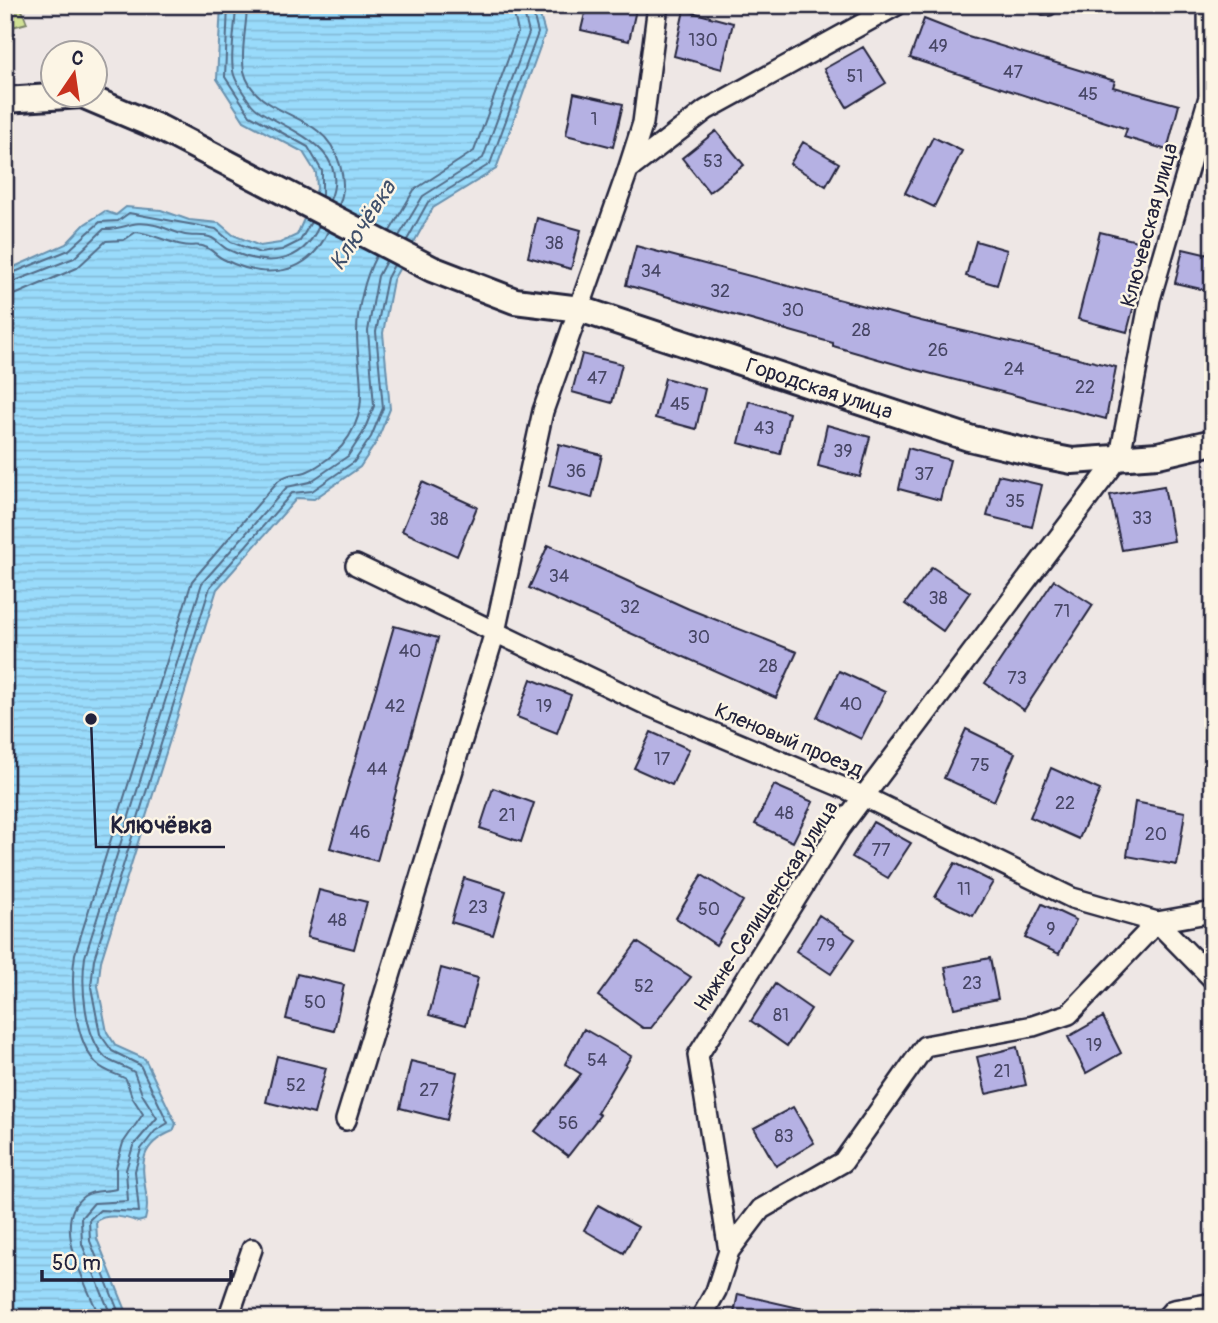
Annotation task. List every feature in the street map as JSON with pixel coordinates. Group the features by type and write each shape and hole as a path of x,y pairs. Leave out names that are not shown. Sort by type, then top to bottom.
{"street":[{"path":"346,1120 495,632 543,411 643,123 658,5"},
{"path":"628,170 706,110 897,5"},
{"name":"Ключевская улица","path":"1120,456 1150,299 1209,97 1208,5"},
{"name":"Городская улица","path":"5,100 82,95 160,128 432,269 515,301 580,309 969,438 1072,461 1158,455 1213,442"},
{"name":"Нижне-Селищенская улица","path":"729,1251 698,1055 840,828 1120,456"},
{"name":"Кленовый проезд","path":"356,565 647,705 863,796 1072,898 1157,922 1213,912"},
{"path":"701,1318 716,1291 729,1251 761,1209 843,1162 925,1046 1033,1026 1069,1014 1157,922 1213,979"},
{"path":"232,1318 231,1310 252,1248"},
{"path":"1166,1318 1172,1310 1213,1303"}],"green space":[{"path":"5,5 20,5 27,23 5,29"}],"water":[{"name":"Ключёвка","path":"221,5 537,5 545,33 496,169 433,208 393,280 383,333 390,409 377,441 360,467 314,499 297,498 217,589 101,961 98,986 107,1032 116,1046 145,1059 176,1124 173,1131 148,1149 144,1160 147,1208 145,1220 138,1222 111,1216 96,1221 97,1239 129,1318 5,1318 5,271 66,244 85,224 105,211 116,215 126,207 161,210 189,220 219,223 233,235 260,246 280,243 297,235 317,189 316,173 303,152 244,121 217,79"}],"building":[{"path":"587,5 637,5 629,41 581,30"},
{"path":"684,10 733,23 722,69 674,56"},
{"path":"924,19 965,35 1115,81 1113,87 1179,105 1167,150 1124,137 1127,129 910,58"},
{"path":"863,47 886,83 847,107 824,69"},
{"path":"574,93 623,104 613,147 566,135"},
{"path":"716,131 744,165 709,192 682,158"},
{"path":"933,137 962,151 934,207 905,193"},
{"path":"803,142 839,163 826,186 790,164"},
{"path":"537,218 581,230 571,269 528,257"},
{"path":"1100,232 1141,242 1128,304 1134,305 1127,332 1078,319"},
{"path":"976,241 1007,250 997,285 966,276"},
{"path":"636,246 921,321 1116,367 1106,419 909,368 833,346 833,343 626,285"},
{"path":"1183,249 1213,256 1210,291 1175,283"},
{"path":"582,354 622,364 612,403 572,392"},
{"path":"665,378 705,389 696,429 655,418"},
{"path":"749,401 789,413 780,454 739,443"},
{"path":"827,425 870,437 860,477 818,466"},
{"path":"559,444 602,455 592,498 549,486"},
{"path":"908,448 950,460 940,500 899,489"},
{"path":"998,475 1042,485 1032,527 987,516"},
{"path":"422,482 477,507 457,556 402,531"},
{"path":"1164,486 1174,541 1122,550 1110,495"},
{"path":"548,545 689,609 797,652 776,698 529,588"},
{"path":"932,567 970,592 943,631 905,604"},
{"path":"1054,580 1093,605 1024,710 985,683"},
{"path":"394,626 438,638 377,861 330,848"},
{"path":"839,671 885,692 861,739 817,717"},
{"path":"531,679 571,695 557,733 517,717"},
{"path":"966,729 1015,753 994,801 944,778"},
{"path":"651,732 689,749 672,785 634,768"},
{"path":"1051,768 1100,790 1079,839 1030,817"},
{"path":"774,785 813,802 793,842 755,824"},
{"path":"493,788 534,803 521,842 480,828"},
{"path":"1135,802 1185,812 1177,865 1127,856"},
{"path":"873,822 911,843 888,878 852,857"},
{"path":"955,863 993,882 973,916 935,897"},
{"path":"702,875 743,901 716,945 676,918"},
{"path":"464,878 506,891 493,935 451,922"},
{"path":"319,890 367,902 354,949 307,937"},
{"path":"1042,904 1076,920 1059,954 1025,938"},
{"path":"819,915 855,939 831,974 796,951"},
{"path":"637,942 691,977 651,1028 643,1028 598,996"},
{"path":"990,958 998,999 954,1008 945,967"},
{"path":"441,968 478,978 466,1025 429,1015"},
{"path":"297,974 344,985 334,1031 286,1019"},
{"path":"775,984 811,1009 787,1046 751,1021"},
{"path":"1103,1017 1121,1053 1086,1073 1068,1037"},
{"path":"584,1029 631,1056 597,1113 600,1115 568,1156 535,1131 581,1074 565,1064"},
{"path":"1017,1047 1026,1085 986,1094 977,1057"},
{"path":"277,1056 326,1068 314,1114 266,1102"},
{"path":"411,1061 457,1072 447,1120 400,1108"},
{"path":"793,1107 814,1143 776,1166 754,1128"},
{"path":"598,1205 638,1227 624,1253 584,1230"},
{"path":"738,1294 808,1310 807,1318 733,1318"}],"place":[{"name":"Ключёвка","path":"91,719"}]}
